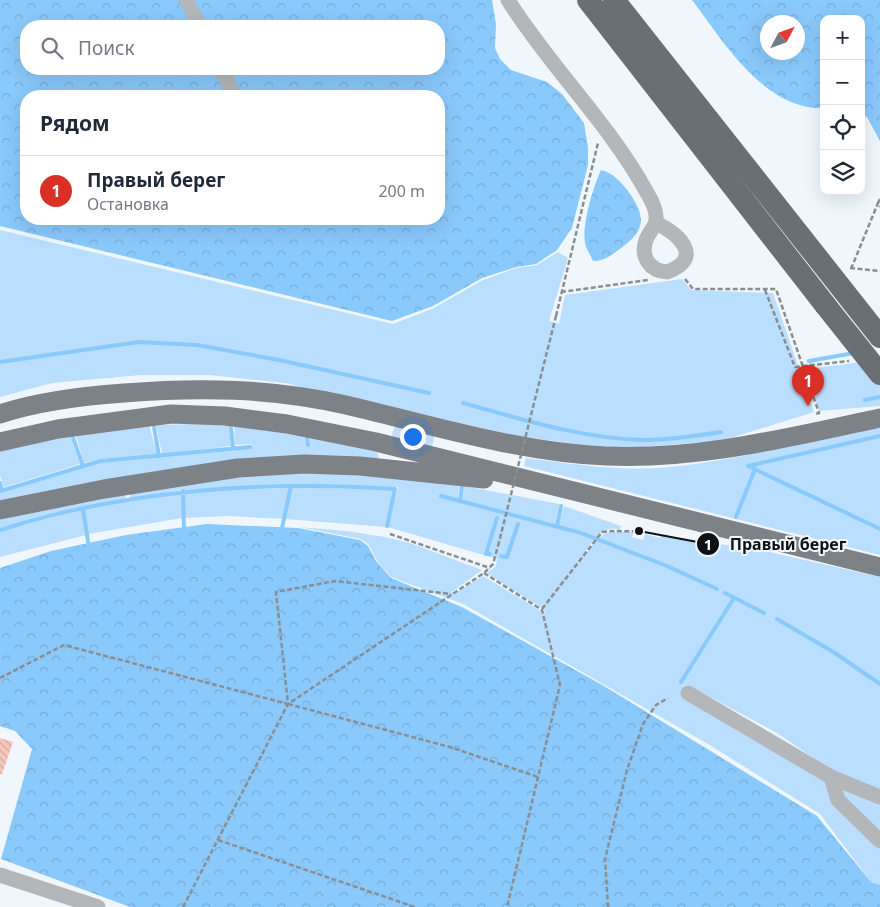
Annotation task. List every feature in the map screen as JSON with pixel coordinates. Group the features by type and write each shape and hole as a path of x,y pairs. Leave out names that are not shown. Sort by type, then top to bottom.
{"highway":[{"path":"588,0 880,374"},
{"path":"614,0 880,337"}],"main road":[{"path":"0,414 90,396 205,388 252,391 336,403 534,448 604,456 644,456 718,451 765,443 880,418"},
{"path":"0,442 40,432 115,420 171,414 225,416 287,424 376,442 880,567"},
{"path":"0,510 187,475 238,468 304,464 360,466 554,486"}],"street":[{"path":"186,0 197,20"},
{"path":"508,0 606,130 636,174 654,208 656,223"},
{"path":"224,75 232,90"},
{"path":"688,693 832,777 880,797"},
{"path":"832,777 838,800 880,842"},
{"path":"0,875 98,907"}],"path":[{"path":"183,907 288,704 490,568 498,546 600,137"},
{"path":"880,199 850,268 880,271"},
{"path":"878,203 880,208"},
{"path":"685,279 693,289 776,290 818,413 813,414"},
{"path":"561,292 655,280"},
{"path":"765,290 795,367 850,361"},
{"path":"542,610 600,534 615,529 621,532 639,531"},
{"path":"390,534 490,568"},
{"path":"484,573 542,610 560,685 507,907"},
{"path":"288,704 276,592 335,581 453,594"},
{"path":"0,678 64,645 450,748 538,777"},
{"path":"608,907 605,860 627,770 643,724 656,705 668,698"},
{"path":"218,840 415,907"}],"shaded area":[{"path":"0,230 393,324 434,308 483,280 516,268 537,265 558,252 568,258 549,321 559,324 565,295 682,279 691,290 773,293 814,412 721,441 629,448 583,445 517,436 285,383 210,375 141,375 52,383 0,397"},
{"path":"880,360 880,406 819,411 805,369"},
{"path":"197,424 229,426 231,446 162,454 156,425"},
{"path":"149,425 157,454 99,459 84,463 75,433"},
{"path":"880,425 880,555 524,466 526,458 634,469 697,464"},
{"path":"234,426 305,436 306,445 310,445 310,437 377,452 379,457 377,460 0,503 0,492 100,462 252,448 251,444 235,445"},
{"path":"69,434 80,464 4,487 0,476 0,451"},
{"path":"276,472 340,472 459,485 458,497 462,499 464,486 559,504 555,524 559,525 564,506 621,526 620,530 609,529 600,534 586,550 587,552 599,538 607,533 634,532 632,537 643,540 645,534 660,538 661,535 765,551 880,577 880,885 871,882 820,814 708,744 463,604 391,577 377,561 369,545 361,539 299,527 347,531 410,543 482,570 452,592 454,594 483,576 544,613 545,610 487,573 496,566 497,559 388,527 398,487 302,485 266,487 265,485 262,487 183,490 130,498 129,491","holes":["688,685 777,733 828,768 682,695 684,686"]},
{"path":"291,487 393,490 386,527 285,519"},
{"path":"290,488 283,519 228,516 184,518 184,491"},
{"path":"125,492 126,498 0,528 0,518"},
{"path":"182,492 182,518 88,534 85,509"},
{"path":"83,510 86,535 0,557 0,531"}],"green space":[{"path":"0,0 492,0 496,24 495,48 500,59 511,70 547,82 562,94 584,123 588,148 588,165 572,228 557,250 536,264 516,267 482,278 433,306 392,321 0,226"},
{"path":"692,0 880,0 880,141 865,116 865,15 820,15 820,108 802,106 783,98 764,86 732,53"},
{"path":"601,170 616,178 628,191 641,217 638,231 633,238 606,258 593,261 587,250 584,235 592,196"},
{"path":"207,524 298,528 360,540 368,546 376,561 391,578 462,607 604,686 817,816 871,882 880,885 880,907 130,907 1,859 32,749 15,731 0,726 0,568 51,551 126,535"}],"building":[{"path":"0,738 13,742 2,774 0,774"}],"waterway":[{"path":"0,362 139,342 197,345 279,360 429,393"},
{"path":"809,361 854,353"},
{"path":"865,400 880,397"},
{"path":"463,403 552,427 621,439 663,439 721,432"},
{"path":"154,427 159,456"},
{"path":"231,428 233,448"},
{"path":"72,435 83,466"},
{"path":"307,435 308,445"},
{"path":"880,436 748,466 880,529"},
{"path":"0,491 100,461 250,447"},
{"path":"736,517 755,469"},
{"path":"0,483 2,490"},
{"path":"460,501 462,485"},
{"path":"282,528 291,486"},
{"path":"0,530 48,516 146,497 245,487 295,486 395,489 387,526"},
{"path":"183,491 184,531"},
{"path":"441,496 581,533 667,566 717,589"},
{"path":"557,526 561,506"},
{"path":"83,509 90,554"},
{"path":"490,554 486,554 497,518"},
{"path":"501,556 507,557 518,524"},
{"path":"725,593 764,613"},
{"path":"681,682 734,598"},
{"path":"777,619 835,653 880,684"}],"place":[{"name":"Правый берег","path":"808,406"},
{"name":"Правый берег","path":"639,531"}]}
